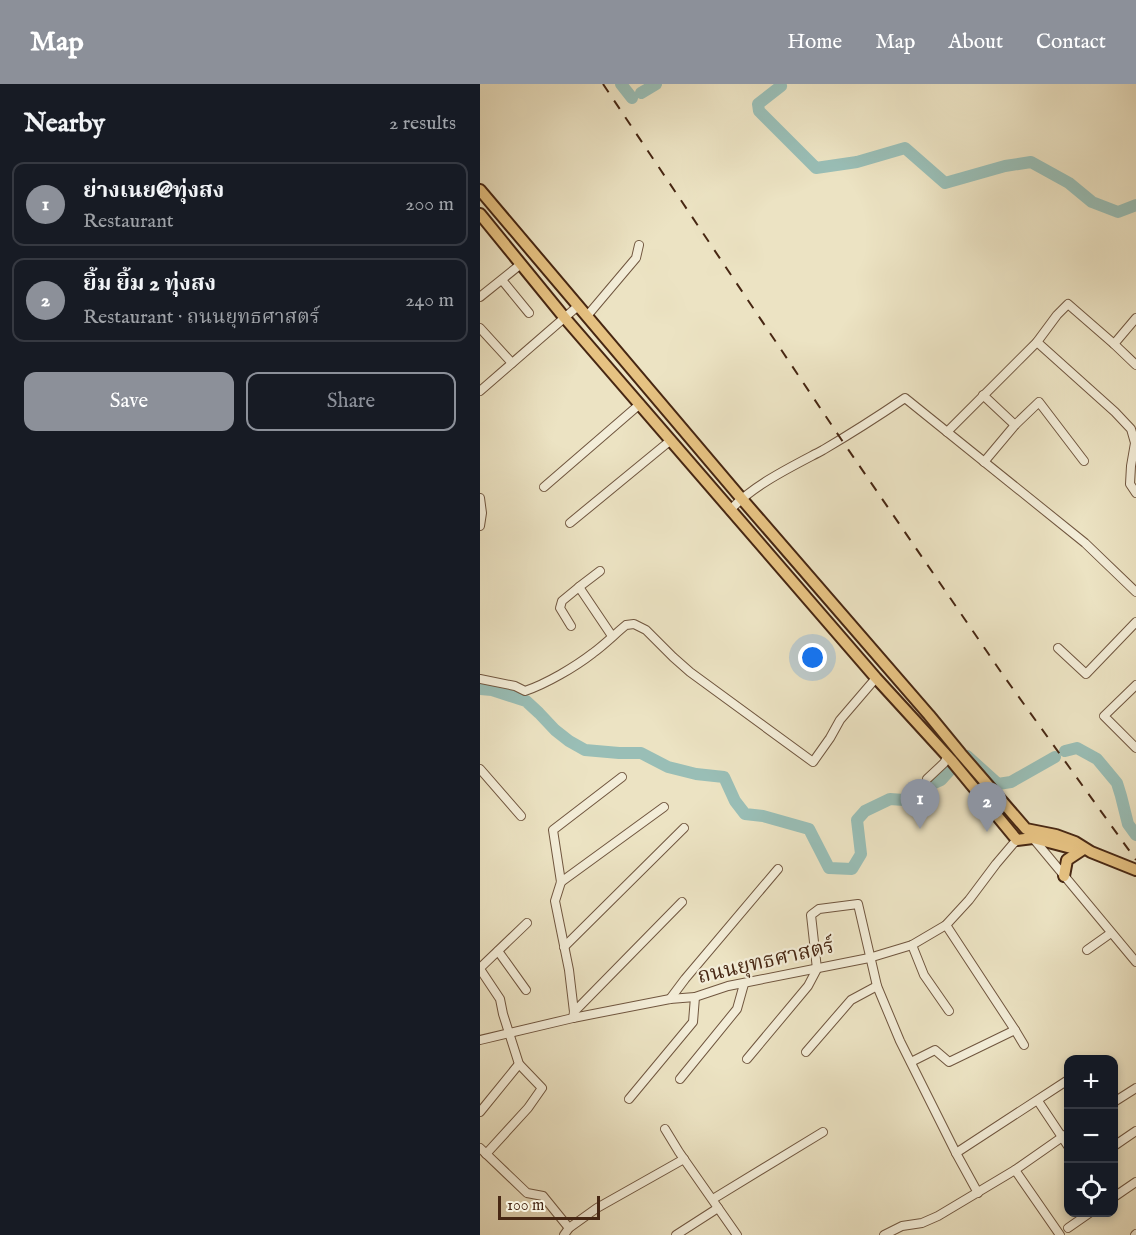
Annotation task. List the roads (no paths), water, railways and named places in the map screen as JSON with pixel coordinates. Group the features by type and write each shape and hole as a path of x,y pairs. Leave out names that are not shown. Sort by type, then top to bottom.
{"main road":[{"path":"480,190 741,498 930,715 974,787 1017,840 1030,833 1048,833"},
{"path":"480,214 564,317 876,678 953,756 984,781 1030,833 1136,870"},
{"path":"1010,810 1048,833 1075,842 1086,851"},
{"path":"1064,876 1067,860 1086,851"}],"street":[{"path":"587,316 636,258 639,245"},
{"path":"480,297 521,264"},
{"path":"502,280 529,313"},
{"path":"947,432 1037,342 1068,304 1136,365"},
{"path":"480,390 578,306"},
{"path":"1114,344 1136,318"},
{"path":"480,328 512,363"},
{"path":"1037,342 1131,429 1135,443 1130,484 1136,493"},
{"path":"983,395 1015,425"},
{"path":"730,510 741,498 865,426 905,398 1085,543 1136,592"},
{"path":"984,462 1015,425 1039,402 1084,461"},
{"path":"544,487 640,404"},
{"path":"570,523 671,440"},
{"path":"480,498 482,513 480,526"},
{"path":"571,626 561,608 562,601 600,571"},
{"path":"579,587 612,636"},
{"path":"1058,648 1086,674 1136,622"},
{"path":"480,679 515,686 525,691 534,688 579,663 626,625 634,624 646,630 690,672 813,762 840,720 876,678"},
{"path":"1136,685 1104,716 1136,748"},
{"path":"927,779 953,756"},
{"path":"480,769 521,816"},
{"path":"573,1015 569,970 555,901 561,882 553,830 622,777"},
{"path":"561,882 664,807"},
{"path":"564,947 684,828"},
{"path":"1030,833 1136,962"},
{"name":"ถนนยุทธศาสตร์","path":"480,1040 573,1015 695,997 728,986 869,958 912,945 946,925 1017,840"},
{"path":"670,999 778,869"},
{"path":"573,1015 682,902"},
{"path":"747,1059 808,986 817,969 811,915 819,909 858,904 877,986 900,1041 978,1193"},
{"path":"527,922 480,969 500,999 519,1064 542,1088 528,1108 483,1151 527,1193 543,1196 567,1232 597,1208 684,1159"},
{"path":"946,925 1024,1045"},
{"path":"1087,950 1111,933"},
{"path":"912,945 924,975 949,1011"},
{"path":"498,951 526,990"},
{"path":"680,1079 737,1009 744,984"},
{"path":"806,1052 852,1000 877,986"},
{"path":"629,1099 693,1022 695,997"},
{"path":"911,1062 935,1050 949,1062 1015,1030"},
{"path":"480,1112 519,1064"},
{"path":"956,1153 1064,1083"},
{"path":"1118,1099 1136,1088"},
{"path":"1038,1101 1064,1134"},
{"path":"665,1129 737,1235"},
{"path":"1118,1143 1136,1131"},
{"path":"712,1199 824,1132"},
{"path":"884,1235 902,1226 922,1223 938,1216 1015,1170 1064,1136"},
{"path":"1015,1170 1060,1235"},
{"path":"1118,1194 1136,1182"},
{"path":"676,1235 718,1208"},
{"path":"1068,1228 1084,1217"}],"waterway":[{"path":"621,84 632,98"},
{"path":"641,93 656,84"},
{"path":"780,84 781,86 758,104 759,111 816,168 857,162 905,148 945,183 1005,166 1031,162 1069,183 1092,202 1118,212 1136,205"},
{"path":"480,689 492,690 526,701 555,730 585,750 641,753 668,767 696,774 724,777 735,801 745,814 763,816 809,829 829,868 852,869 861,854 857,820 865,811 890,799 918,801 932,784 941,780 967,756 998,784 1011,782 1055,757"},
{"path":"1065,751 1077,748 1097,759 1117,783 1128,824 1136,835"}],"railway":[{"path":"603,84 841,439 1003,675 1136,860"}],"place":[{"name":"ย่างเนย@ทุ่งสง","path":"920,829"},
{"name":"ยิ้ม ยิ้ม 2 ทุ่งสง","path":"987,832"}]}
